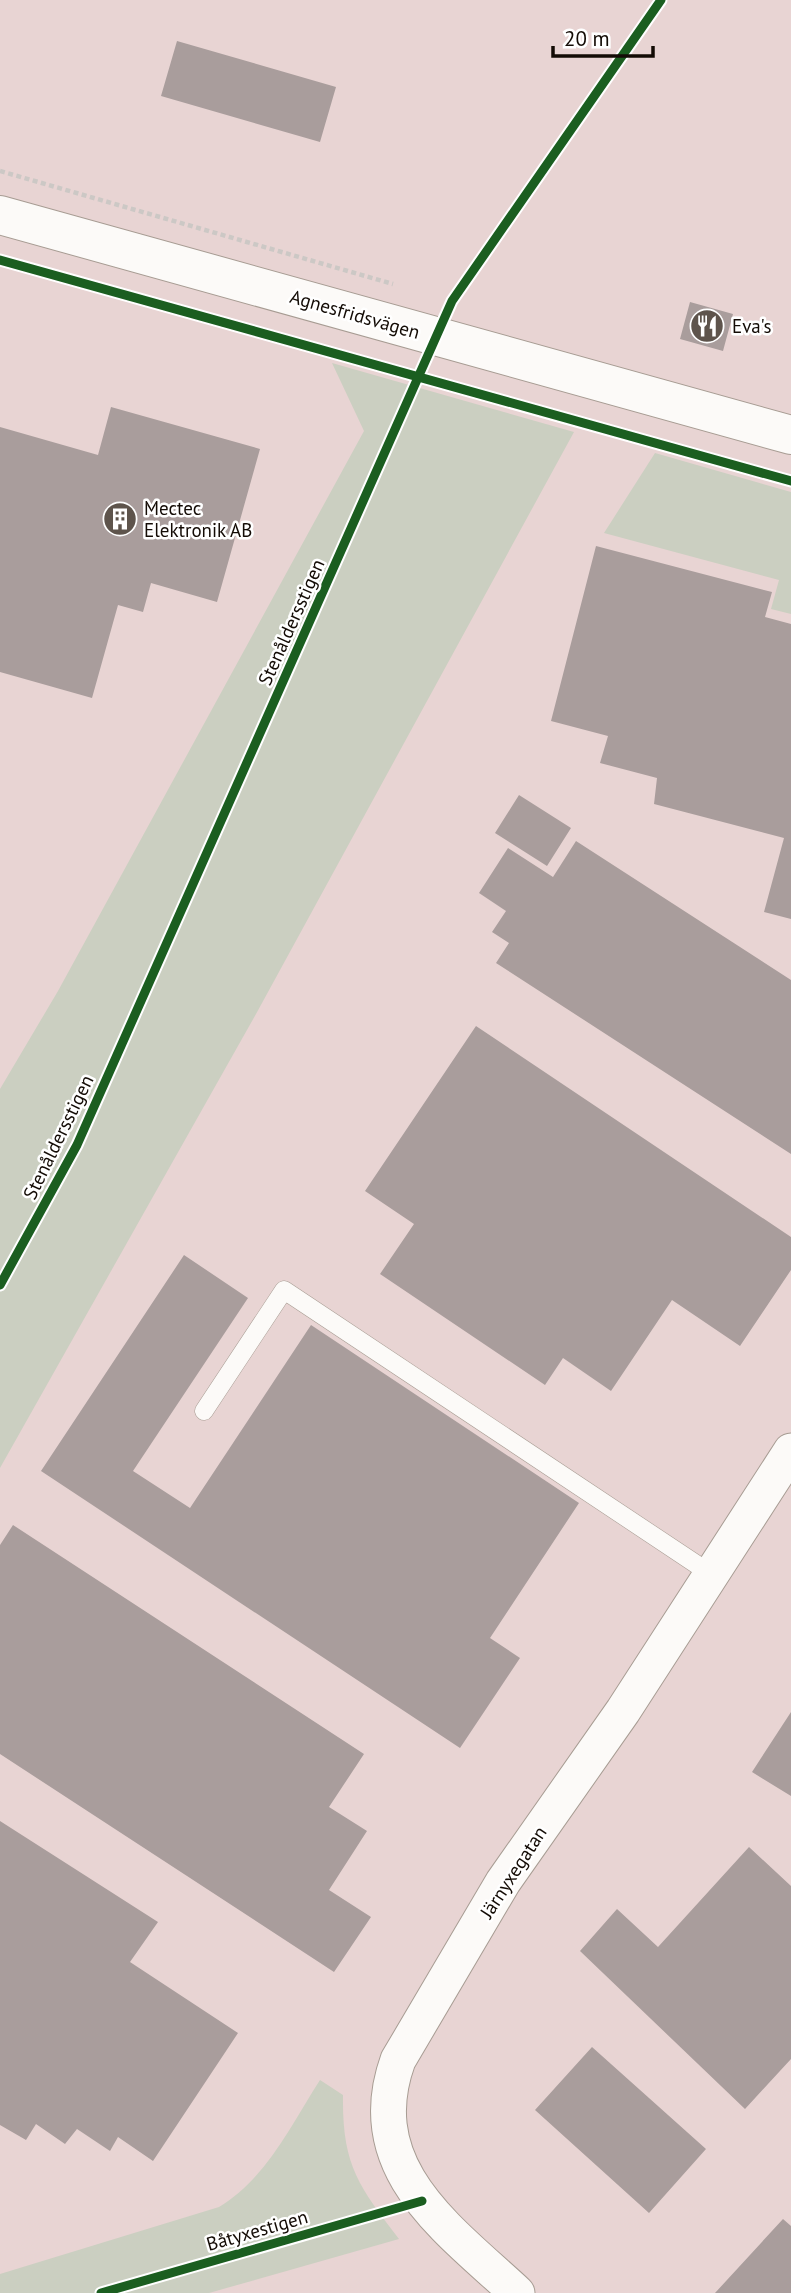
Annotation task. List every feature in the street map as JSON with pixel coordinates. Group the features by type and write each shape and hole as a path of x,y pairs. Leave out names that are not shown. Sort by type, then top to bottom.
{"main road":[{"name":"Agnesfridsvägen","path":"0,215 791,435"}],"street":[{"name":"Järnyxegatan","path":"517,2293 422,2201 401,2171 389,2138 389,2084 398,2060 503,1882 623,1711 791,1451"}],"lane":[{"path":"204,1411 284,1290 711,1574"}],"path":[{"path":"0,171 399,285"}],"shaded area":[{"path":"0,0 791,0 791,2293 0,2293"},
{"path":"332,363 574,432 256,1014 0,1468 0,1089 58,991 364,431"},
{"path":"655,453 791,492 791,614 771,609 779,580 604,533"},
{"path":"320,2080 343,2095 346,2139 355,2173 373,2204 399,2239 209,2293 0,2293 0,2274 219,2207 251,2182 264,2166 288,2133"}],"building":[{"path":"177,41 336,87 320,142 161,96"},
{"path":"690,302 733,314 723,351 680,339"},
{"name":"Mectec Elektronik AB","path":"111,407 260,449 217,602 151,583 143,612 118,605 92,698 0,672 0,427 98,455"},
{"path":"596,546 772,592 765,617 791,624 791,919 764,912 784,838 654,804 657,778 600,763 608,736 551,721"},
{"path":"519,795 571,828 547,866 495,833"},
{"path":"576,841 791,980 791,1154 496,963 509,943 492,932 506,911 479,893 508,848 553,877"},
{"path":"476,1026 791,1237 791,1270 740,1346 672,1300 611,1391 563,1358 545,1385 380,1274 414,1224 365,1191"},
{"path":"184,1255 248,1298 133,1471 190,1508 311,1325 579,1503 490,1638 520,1658 460,1748 41,1471"},
{"path":"13,1525 364,1754 329,1807 367,1831 329,1890 371,1917 334,1972 0,1754 0,1545"},
{"path":"791,1712 791,1796 752,1772"},
{"path":"0,1821 158,1922 130,1962 238,2033 153,2161 118,2137 110,2151 77,2129 65,2144 36,2124 26,2140 0,2125"},
{"path":"749,1847 791,1886 791,2059 745,2109 580,1951 617,1909 658,1947"},
{"path":"592,2047 706,2149 649,2213 535,2110"},
{"path":"783,2219 791,2226 791,2293 715,2293"}],"cycle path":[{"name":"Stenåldersstigen","path":"0,1285 77,1145 452,301 661,0"},
{"path":"0,260 791,481"},
{"name":"Båtyxestigen","path":"101,2293 422,2201"}],"place":[{"name":"Eva's","path":"707,326"},
{"name":"Mectec Elektronik AB","path":"120,519"}]}
